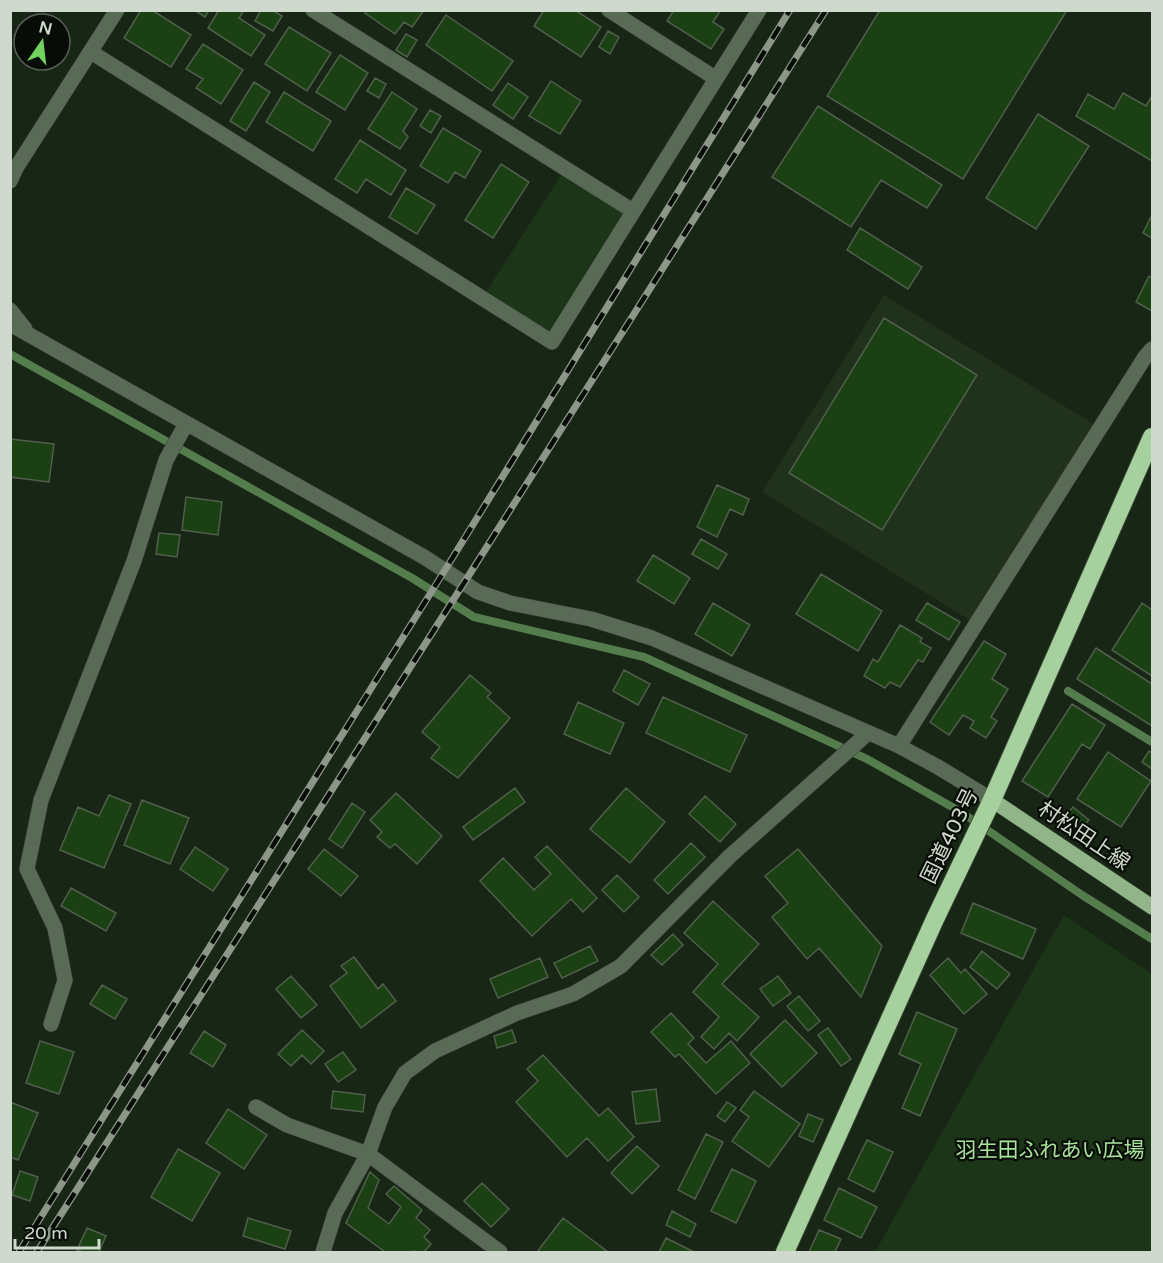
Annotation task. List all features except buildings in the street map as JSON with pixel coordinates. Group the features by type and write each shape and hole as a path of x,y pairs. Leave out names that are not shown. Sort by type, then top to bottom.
{"highway":[{"name":"国道403号","path":"785,1252 1150,449"}],"main road":[{"name":"村松田上線","path":"992,800 1152,907"}],"street":[{"path":"10,181 16,168 117,10"},
{"path":"313,10 633,212"},
{"path":"609,10 716,78"},
{"path":"91,52 552,342 759,10"},
{"path":"10,310 28,334"},
{"path":"10,324 424,557 478,592 510,603 591,619 652,638 899,746 992,800"},
{"path":"899,746 1152,349"},
{"path":"51,1024 65,980 55,928 27,869 41,800 134,561 166,460 186,424"},
{"path":"323,1252 335,1213 368,1154 385,1107 405,1073 435,1051 517,1013 573,994 621,966 730,856 868,733"},
{"path":"256,1107 287,1125 368,1154 500,1252"}],"shaded area":[{"path":"884,295 1100,428 976,624 762,492"}],"green space":[{"path":"565,169 633,211 552,342 482,298"},
{"name":"羽生田ふれあい広場","path":"1064,915 1152,974 1152,1252 875,1252"}],"waterway":[{"path":"10,354 412,578 474,617 644,657 867,759 961,812 1082,895 1152,939"},
{"path":"1068,691 1152,742"}],"railway":[{"path":"19,1252 445,570 790,10"},
{"path":"37,1252 826,10"}]}
